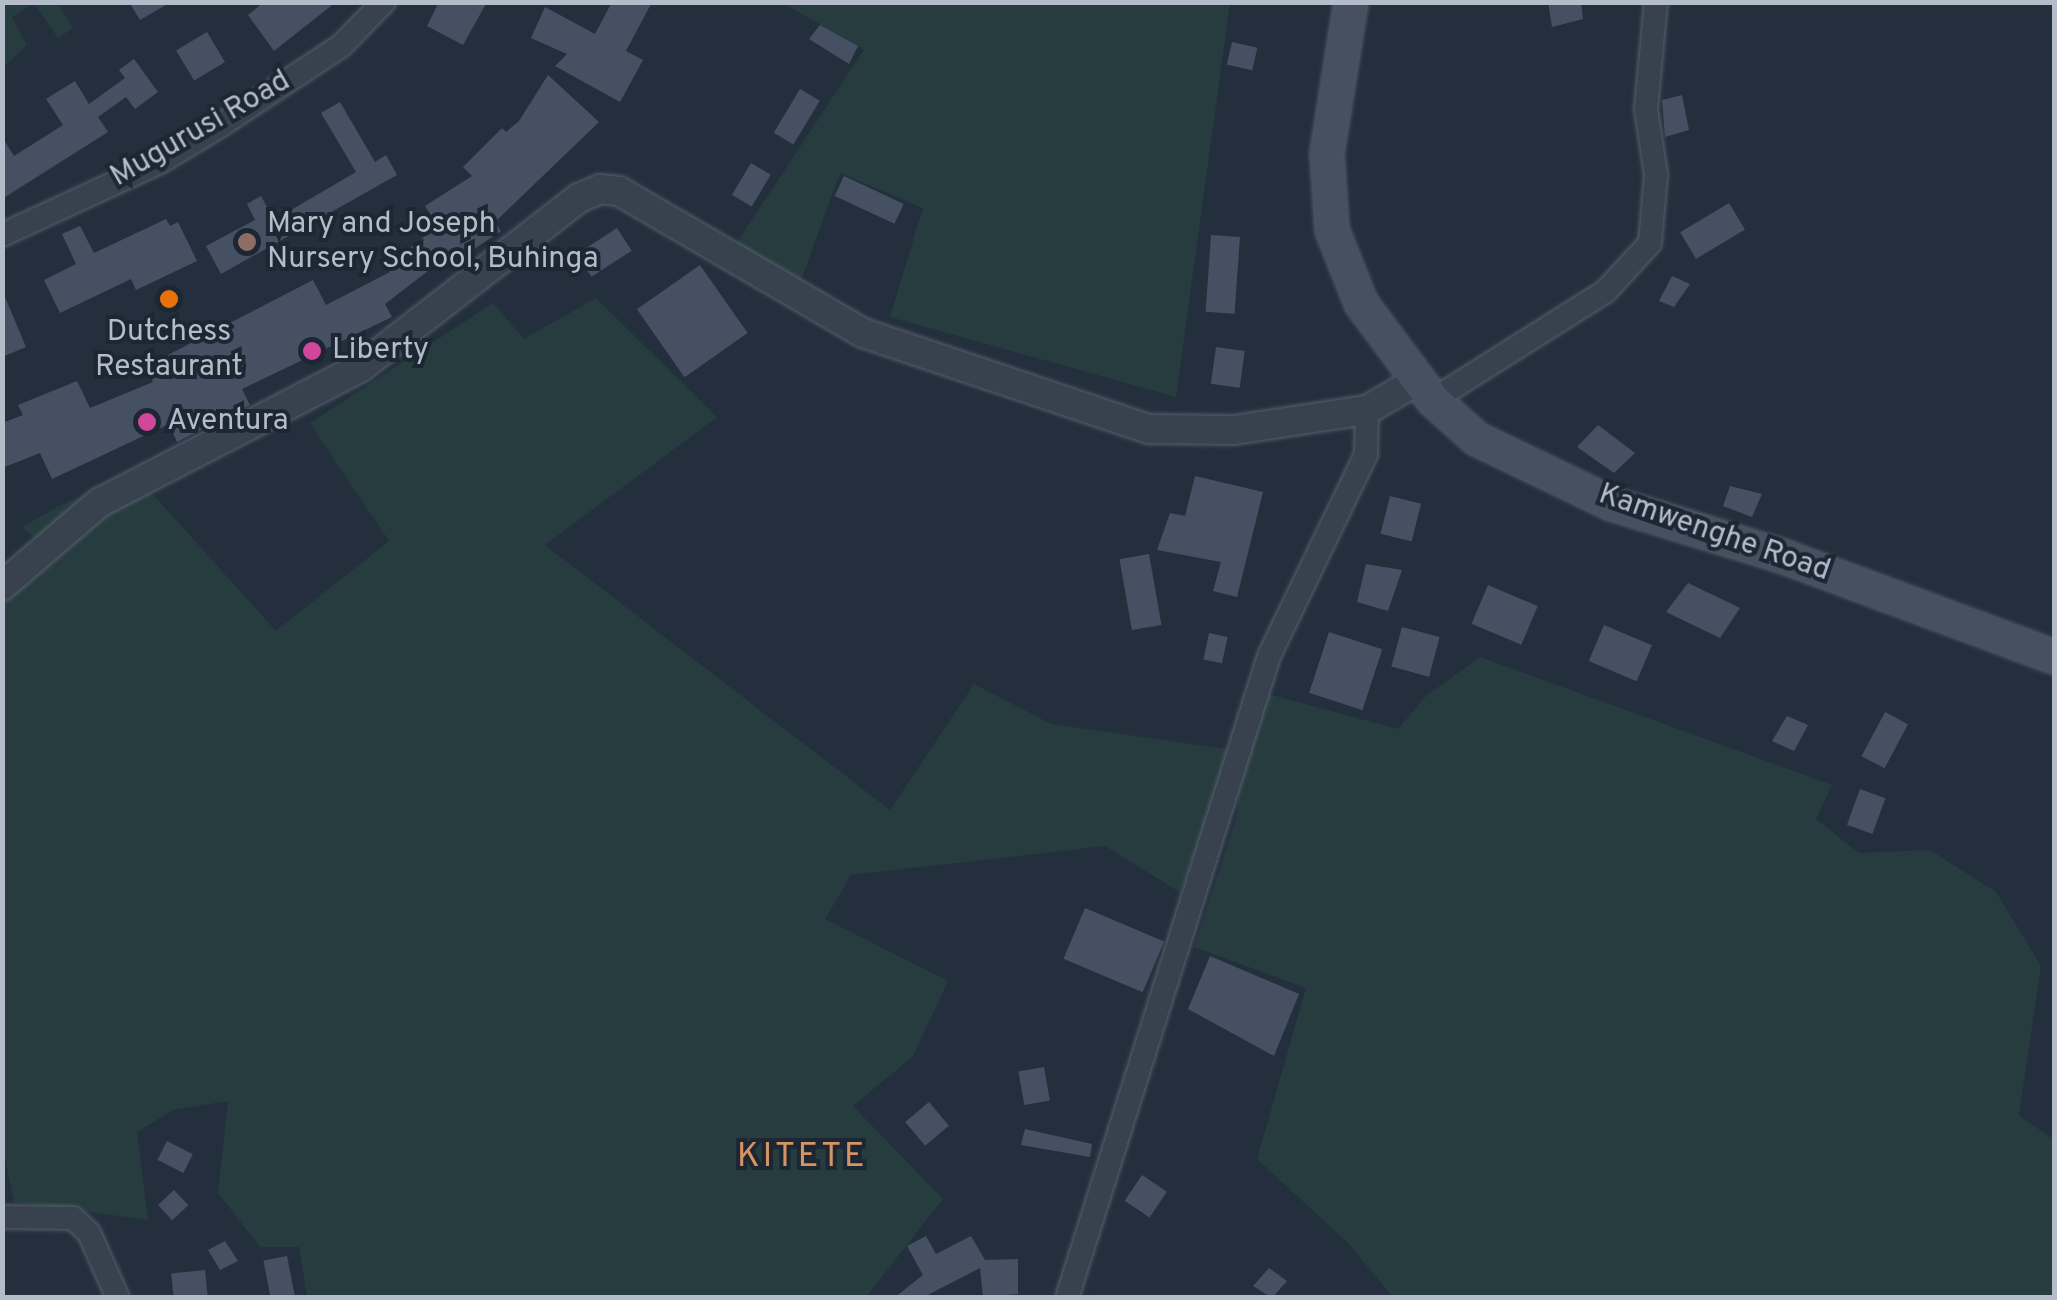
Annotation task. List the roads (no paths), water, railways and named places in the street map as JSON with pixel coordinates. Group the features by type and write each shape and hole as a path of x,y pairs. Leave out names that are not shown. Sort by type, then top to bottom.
{"main road":[{"name":"Kamwenghe Road","path":"1351,2 1327,154 1332,230 1360,303 1416,382 1476,439 1612,504 1785,557 2052,650"}],"street":[{"name":"Mugurusi Road","path":"2,234 160,162 221,125 341,46 384,2"},
{"path":"2,586 99,503 323,392 420,326 579,198 607,188 863,333 1134,424 1234,430 1366,410 1606,291 1650,243 1656,175 1646,109 1656,2"},
{"path":"1067,1298 1269,656 1366,454 1366,410"},
{"path":"2,1217 73,1218 89,1233 118,1298"}],"place":[{"name":"Mary and Joseph Nursery School, Buhinga","path":"247,242"},
{"name":"Dutchess Restaurant","path":"169,299"},
{"name":"Liberty","path":"312,351"},
{"name":"Aventura","path":"147,422"}],"district":[{"name":"KITETE","path":"802,1157"}]}
